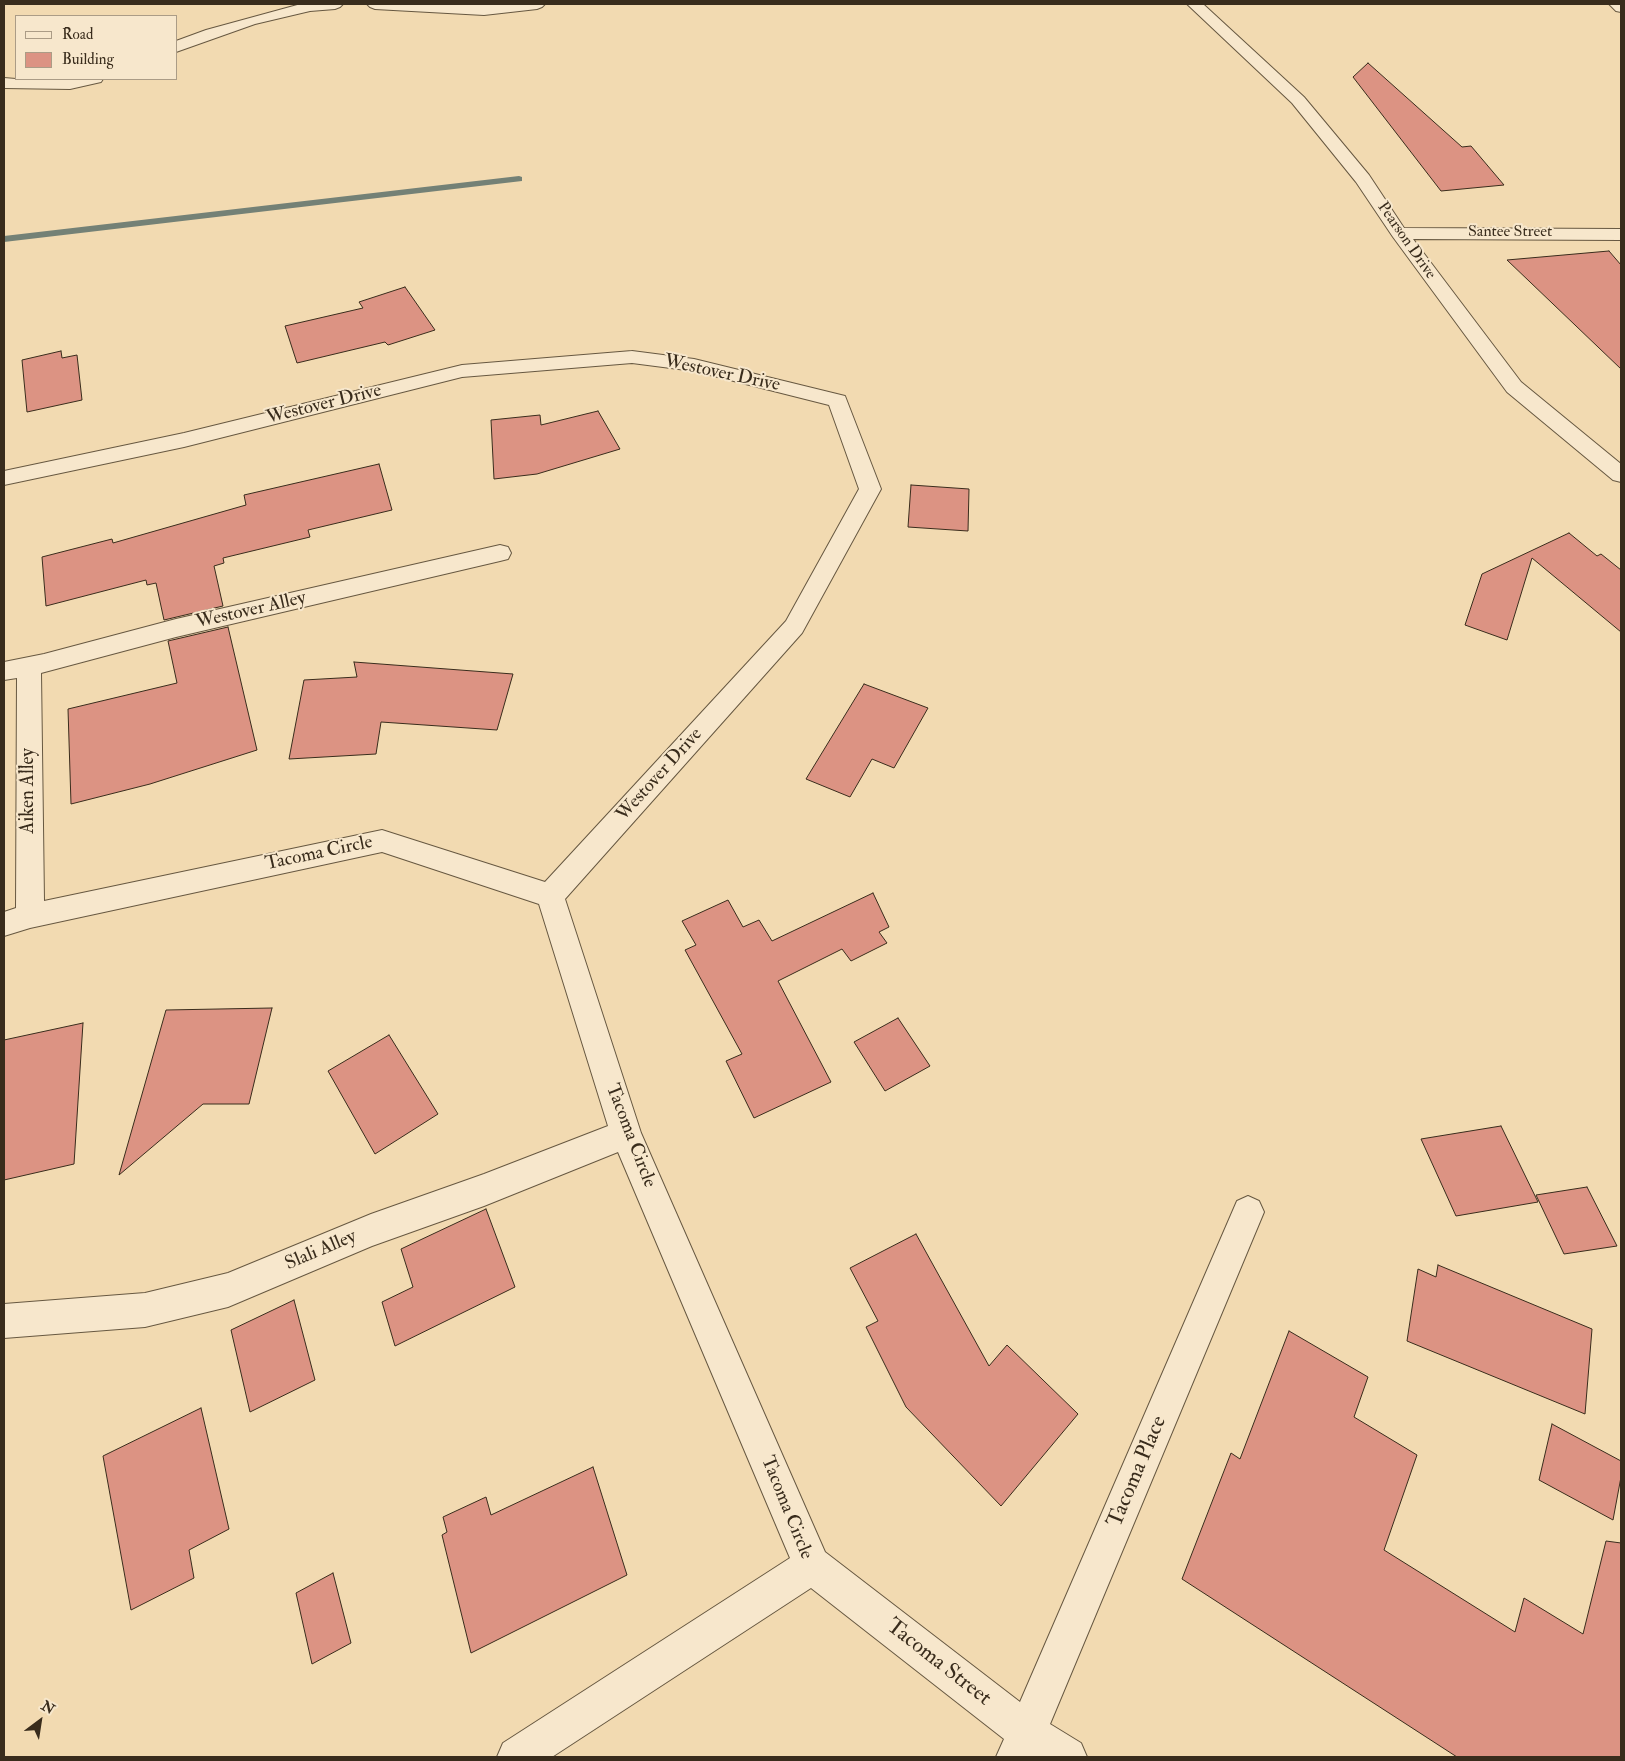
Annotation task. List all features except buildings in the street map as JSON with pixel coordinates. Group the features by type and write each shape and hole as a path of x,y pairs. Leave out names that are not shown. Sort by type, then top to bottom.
{"street":[{"path":"178,46 210,33 250,21 310,6 335,4"},
{"path":"375,4 484,10 537,4"},
{"name":"Pearson Drive","path":"1194,4 1298,100 1363,178 1398,233 1514,387 1621,475"},
{"path":"1616,4 1621,8"},
{"path":"4,83 70,84 90,80"},
{"name":"Santee Street","path":"1398,233 1621,234"},
{"name":"Westover Drive","path":"4,478 184,440 462,371 632,357 694,365 838,401 870,489 794,627 550,896"},
{"name":"Westover Alley","path":"16,669 176,628 500,553"},
{"name":"Aiken Alley","path":"16,669 30,916"},
{"name":"Tacoma Circle","path":"4,924 30,916 382,840 550,896 626,1134 812,1564 517,1757"},
{"name":"Slali Alley","path":"4,1321 145,1310 228,1290 371,1230 484,1190 626,1134"},
{"name":"Tacoma Place","path":"1022,1745 1248,1212"},
{"name":"Tacoma Street","path":"812,1564 1022,1745 1067,1757"}],"waterway":[{"path":"4,239 519,179"}]}
